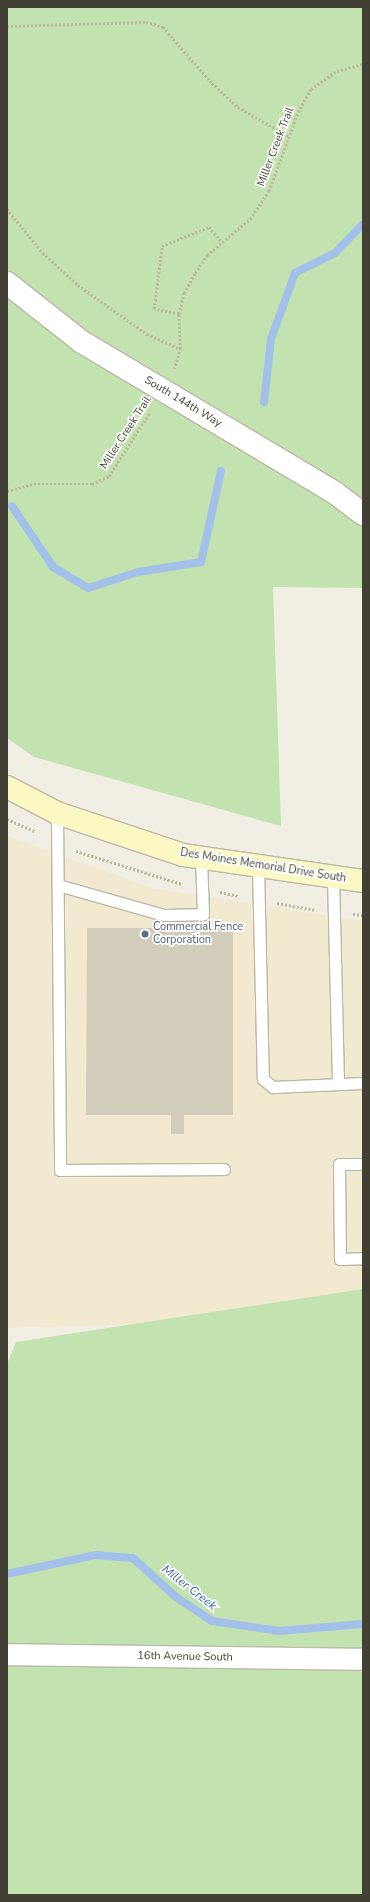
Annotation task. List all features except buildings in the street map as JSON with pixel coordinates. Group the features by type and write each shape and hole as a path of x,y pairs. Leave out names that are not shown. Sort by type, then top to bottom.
{"main road":[{"name":"Des Moines Memorial Drive South","path":"7,787 57,813 183,855 363,881"},
{"path":"333,877 363,867"}],"street":[{"name":"South 144th Way","path":"7,283 82,342 335,493 363,514"},
{"name":"16th Avenue South","path":"7,1654 363,1659"}],"lane":[{"path":"57,813 60,1170 224,1169"},
{"path":"58,885 164,915 203,914 201,858"},
{"path":"258,866 263,1079 273,1087 363,1083"},
{"path":"333,877 338,1084"},
{"path":"363,1164 339,1164 340,1259 363,1258"}],"path":[{"path":"7,26 146,22 163,27 212,83 238,107 288,136"},
{"name":"Miller Creek Trail","path":"7,491 34,484 92,484 109,476 178,364 180,349 179,314 184,293 195,272 207,255 250,219 268,191 298,112 311,89 337,71 363,64"},
{"path":"7,209 43,253 78,285 148,334 180,349"},
{"path":"179,314 154,309 162,246 209,227 222,241"}],"shaded area":[{"path":"7,836 152,888 363,921 363,1318 7,1328"}],"green space":[{"path":"7,7 363,7 363,588 273,587 281,826 34,757 7,738"},
{"path":"363,1289 363,1895 7,1895 7,1364 16,1342"}],"waterway":[{"path":"264,402 271,339 295,273 335,253 363,224"},
{"path":"12,506 53,567 88,588 138,572 201,562 221,471"},
{"name":"Miller Creek","path":"7,1574 96,1555 133,1558 176,1597 212,1621 279,1631 363,1624"}],"place":[{"name":"Commercial Fence Corporation","path":"145,934"}]}
